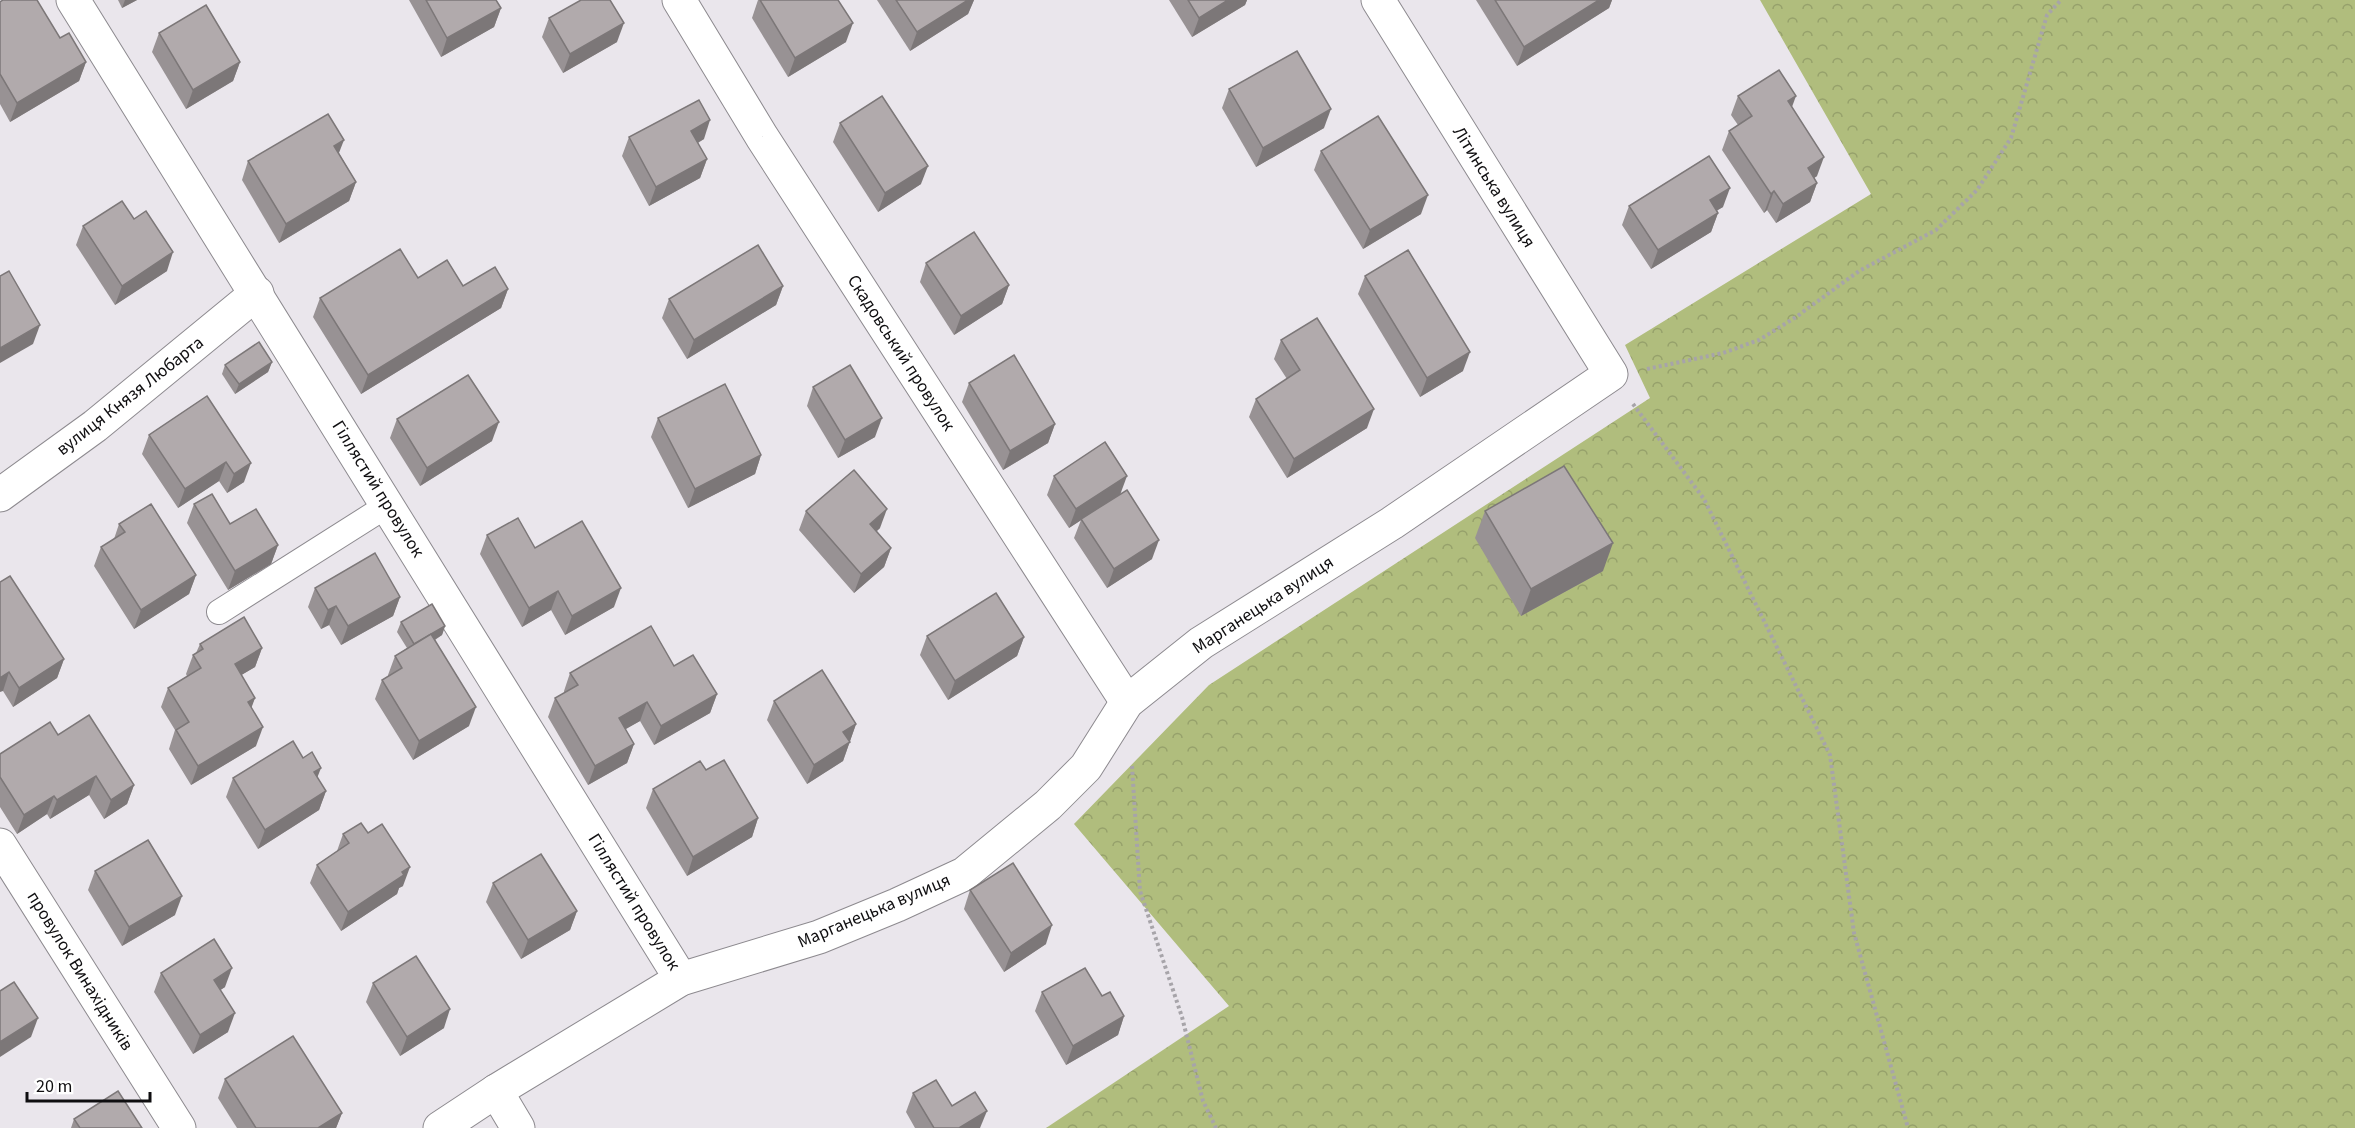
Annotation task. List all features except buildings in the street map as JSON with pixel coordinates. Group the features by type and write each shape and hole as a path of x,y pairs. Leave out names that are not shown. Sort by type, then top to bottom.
{"street":[{"name":"Гіллястий провулок","path":"73,0 681,979"},
{"name":"Скадовський провулок","path":"679,0 762,137 1127,702"},
{"name":"Літинська вулиця","path":"1378,0 1611,374"},
{"name":"вулиця Князя Любарта","path":"0,495 95,426 257,293"},
{"name":"Марганецька вулиця","path":"440,1128 496,1091 681,979 819,938 964,874 1048,805 1086,767 1127,702 1201,643 1392,523 1611,374"},
{"name":"провулок Винахідників","path":"0,845 179,1128"},
{"path":"496,1091 518,1128"}],"lane":[{"path":"219,612 388,505"}],"path":[{"path":"1908,1128 1854,933 1830,755 1704,499 1611,374 1668,366 1723,353 1759,340 1796,317 1859,271 1936,230 1977,190 2011,138 2047,15 2061,0"},
{"path":"1127,702 1140,891 1182,1017 1203,1101 1216,1128"}],"green space":[{"path":"1760,0 2355,0 2355,1128 1046,1128 1229,1006 1074,824 1209,685 1650,398 1625,345 1871,194"}]}
